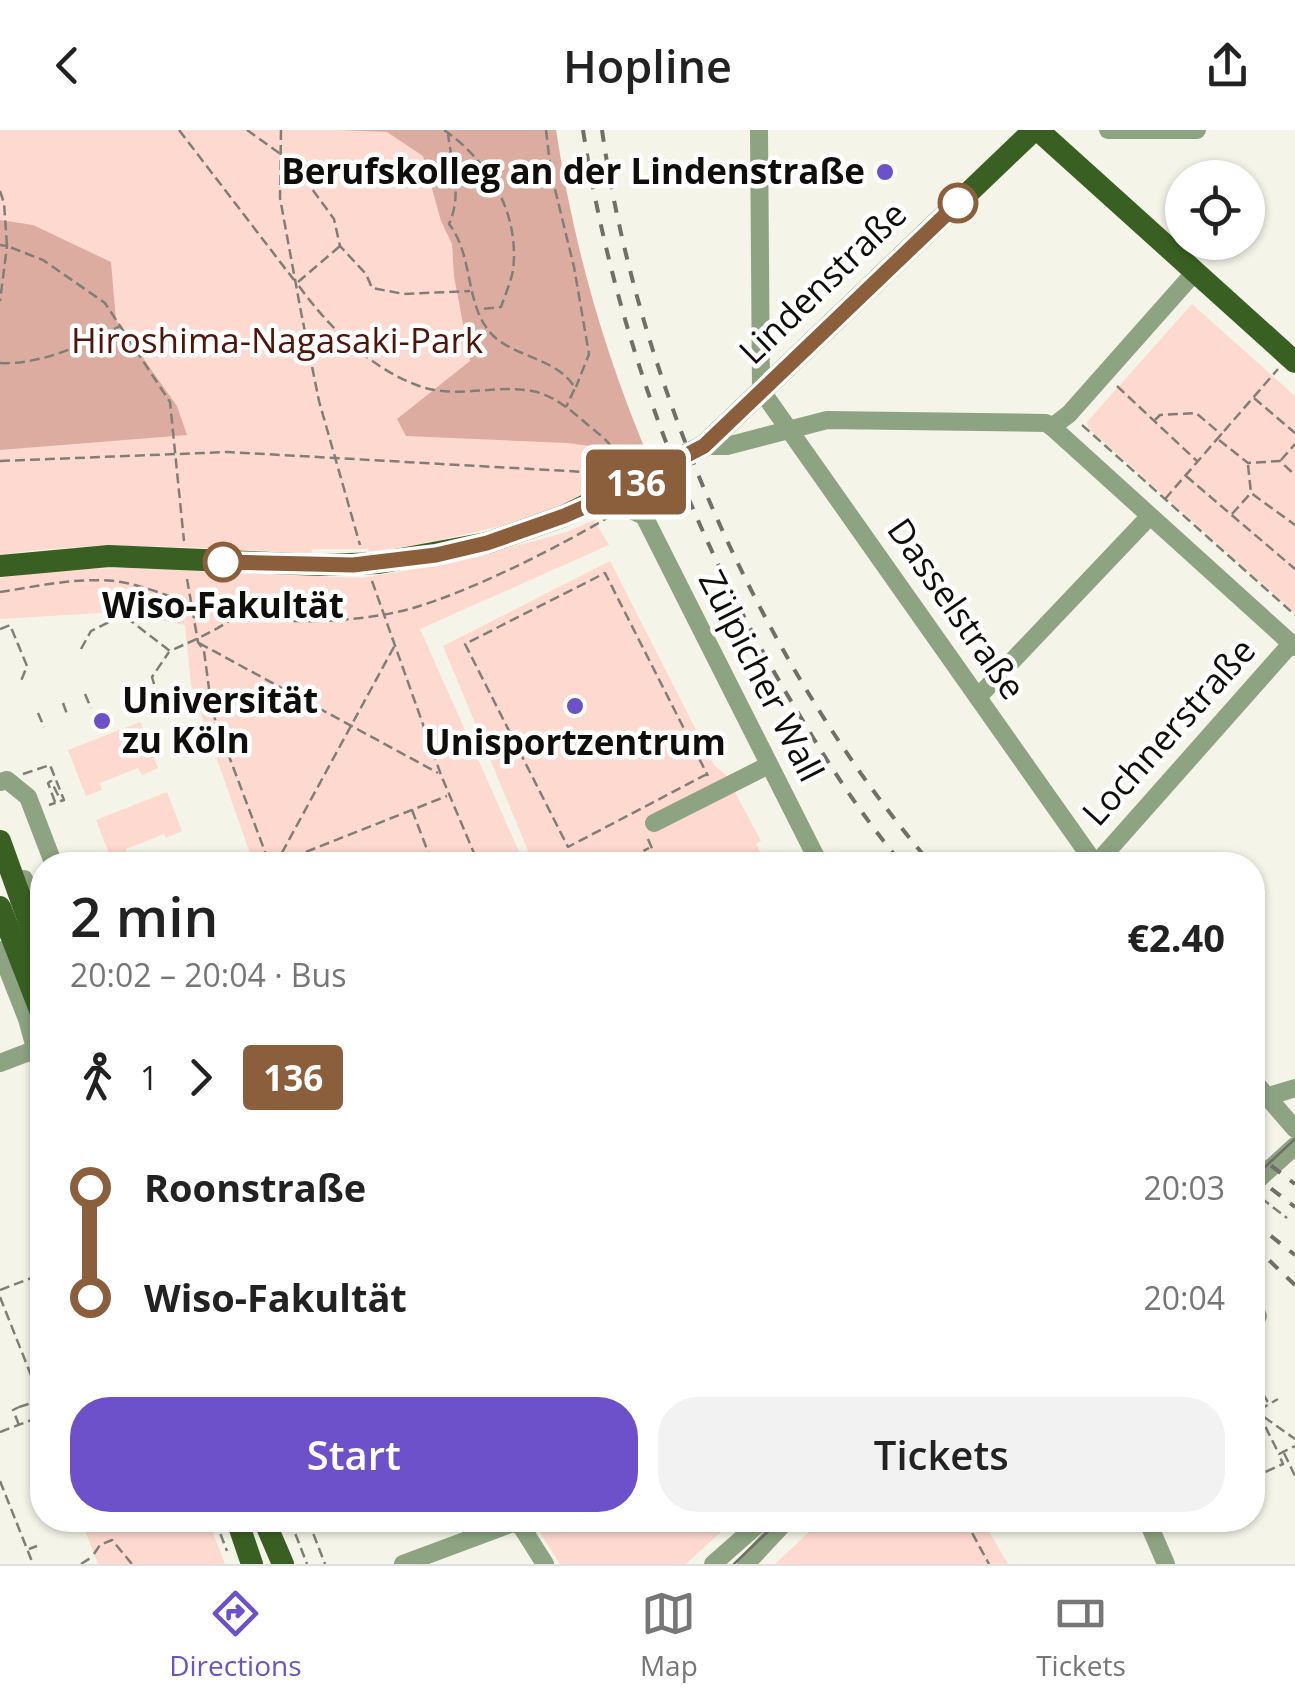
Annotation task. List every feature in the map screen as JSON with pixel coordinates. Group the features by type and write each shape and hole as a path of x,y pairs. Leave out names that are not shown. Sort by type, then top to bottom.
{"main road":[{"name":"Lindenstraße","path":"0,566 110,556 320,566 366,564 436,555 487,543 564,516 607,507 650,474 704,446 1036,130"},
{"path":"1036,130 1292,360"},
{"path":"1,843 30,924"},
{"path":"0,907 30,983"},
{"path":"240,1532 252,1564"},
{"path":"269,1532 282,1564"}],"street":[{"path":"758,130 761,390"},
{"path":"1108,130 1197,130"},
{"path":"1052,427 1105,375 1194,273"},
{"name":"Dasselstraße","path":"761,390 1088,852"},
{"path":"704,446 727,446 827,420 1046,423 1293,645"},
{"path":"607,507 644,516 650,474"},
{"name":"Zülpicher Wall","path":"644,516 814,852"},
{"path":"978,696 1149,517"},
{"name":"Lochnerstraße","path":"1107,852 1293,645"},
{"path":"654,822 770,765"},
{"path":"4,781 28,797 49,852"},
{"path":"1,843 18,865 30,892"},
{"path":"0,950 30,1032"},
{"path":"0,1063 30,1052"},
{"path":"1295,1088 1266,1097 1295,1129"},
{"path":"1265,1182 1295,1146"},
{"path":"403,1564 477,1532"},
{"path":"523,1532 545,1564"},
{"path":"714,1564 750,1532"},
{"path":"746,1564 777,1532"},
{"path":"1152,1532 1166,1564"}],"path":[{"path":"0,462 178,452 333,456 584,472 622,467 609,442 566,407 534,392 443,391 384,368 342,336 316,309 179,130"},
{"path":"247,130 293,163 334,219 340,246 366,274 372,288 404,294 471,291"},
{"path":"280,130 280,198 333,456 366,564 441,774 474,852"},
{"path":"546,130 551,173 589,354 566,407"},
{"path":"446,131 458,191 457,207 449,224 462,247 483,325 495,337 567,374 575,388"},
{"path":"446,131 482,166 500,191 512,232 513,271 500,307 480,309"},
{"path":"0,191 7,246 0,301"},
{"path":"0,244 43,260 105,303 170,402 178,452 184,543"},
{"path":"296,283 340,246"},
{"path":"0,363 23,364 84,344 120,326"},
{"path":"1164,501 1253,396 1292,360"},
{"path":"1105,375 1198,462"},
{"path":"1253,396 1295,433"},
{"path":"1154,421 1160,415 1196,412 1248,463 1251,493 1232,516"},
{"path":"1069,414 1295,615"},
{"path":"1248,463 1280,461 1295,444"},
{"path":"1280,461 1295,475"},
{"path":"1186,476 1295,569"},
{"path":"1251,493 1295,525"},
{"path":"0,592 86,581 122,582 236,617 311,620 384,614 414,608 467,587 607,507"},
{"path":"187,574 189,603 198,642 204,651 212,711 266,852"},
{"path":"605,574 707,774 568,846 465,644 605,574"},
{"path":"81,650 90,631 123,614 170,651"},
{"path":"198,642 236,617"},
{"path":"0,629 10,625 27,666 20,681"},
{"path":"154,684 152,677 170,651 198,642 441,774"},
{"path":"282,852 396,644"},
{"path":"14,650 20,648"},
{"path":"85,694 91,708"},
{"path":"62,703 68,717"},
{"path":"38,713 44,727"},
{"path":"4,781 50,765 64,800 61,801"},
{"path":"304,852 450,796"},
{"path":"412,810 428,852"},
{"path":"652,852 646,833 654,822"},
{"path":"642,852 650,848"},
{"path":"1265,1199 1287,1218"},
{"path":"0,1290 30,1279"},
{"path":"0,1296 30,1372"},
{"path":"1265,1399 1269,1404"},
{"path":"1265,1406 1278,1400"},
{"path":"19,1425 13,1410 30,1403"},
{"path":"1265,1417 1295,1439"},
{"path":"0,1432 30,1421"},
{"path":"1265,1425 1295,1476"},
{"path":"1281,1453 1295,1446"},
{"path":"1265,1473 1284,1464 1281,1453"},
{"path":"0,1480 33,1564"},
{"path":"219,1532 232,1564"},
{"path":"295,1532 307,1564"},
{"path":"313,1532 325,1564"},
{"path":"972,1532 989,1564"},
{"path":"82,1564 100,1545 112,1540 132,1564"},
{"path":"27,1550 37,1546"}],"green space":[{"name":"Hiroshima-Nagasaki-Park","path":"0,130 556,130 591,295 647,454 632,472 604,490 565,506 475,532 395,548 369,552 312,549 311,554 117,546 0,555"},
{"path":"1192,304 1295,396 1295,613 1088,428 1087,422"},
{"path":"594,520 609,545 420,629 519,852 249,852 191,685 185,625 117,612 0,619 0,578 68,569 131,568 362,578 452,563 567,532"},
{"name":"Unisportzentrum","path":"610,561 714,765 726,775 761,841 756,844 760,852 529,852 443,646"},
{"path":"140,722 158,768 142,775 138,768 100,783 102,790 86,796 68,750"},
{"path":"167,792 182,831 166,838 164,834 126,849 127,852 108,852 96,820"},
{"path":"86,1532 213,1532 225,1564 98,1564"},
{"path":"540,1532 721,1532 686,1564 560,1564"},
{"path":"809,1532 989,1532 1008,1564 775,1564"}],"shaded area":[{"path":"341,130 556,130 591,295 647,454 568,443 406,436 397,419 470,361 452,244 441,221 423,156 387,132"},
{"path":"0,220 33,225 111,262 116,320 177,406 187,435 0,450"}],"tram line":[{"path":"1265,1167 1295,1139"},
{"path":"734,1564 767,1532"}],"railway":[{"path":"583,130 597,207 637,359 692,506 725,578 800,716 848,793 893,852"},
{"path":"602,130 620,227 645,325 678,423 718,520 763,614 815,703 871,788 922,852"},
{"path":"1265,1161 1295,1184"},
{"path":"1265,1184 1295,1207"},
{"path":"1265,1231 1295,1255"},
{"path":"1265,1256 1295,1285"}],"bus line":[{"name":"136","path":"223,562 353,565 436,555 487,543 605,498 704,446 958,203"}],"place":[{"name":"Berufskolleg an der Lindenstraße","path":"885,172"},
{"name":"Wiso-Fakultät","path":"223,562"},
{"name":"Unisportzentrum","path":"575,706"},
{"name":"Universität zu Köln","path":"102,721"}]}
